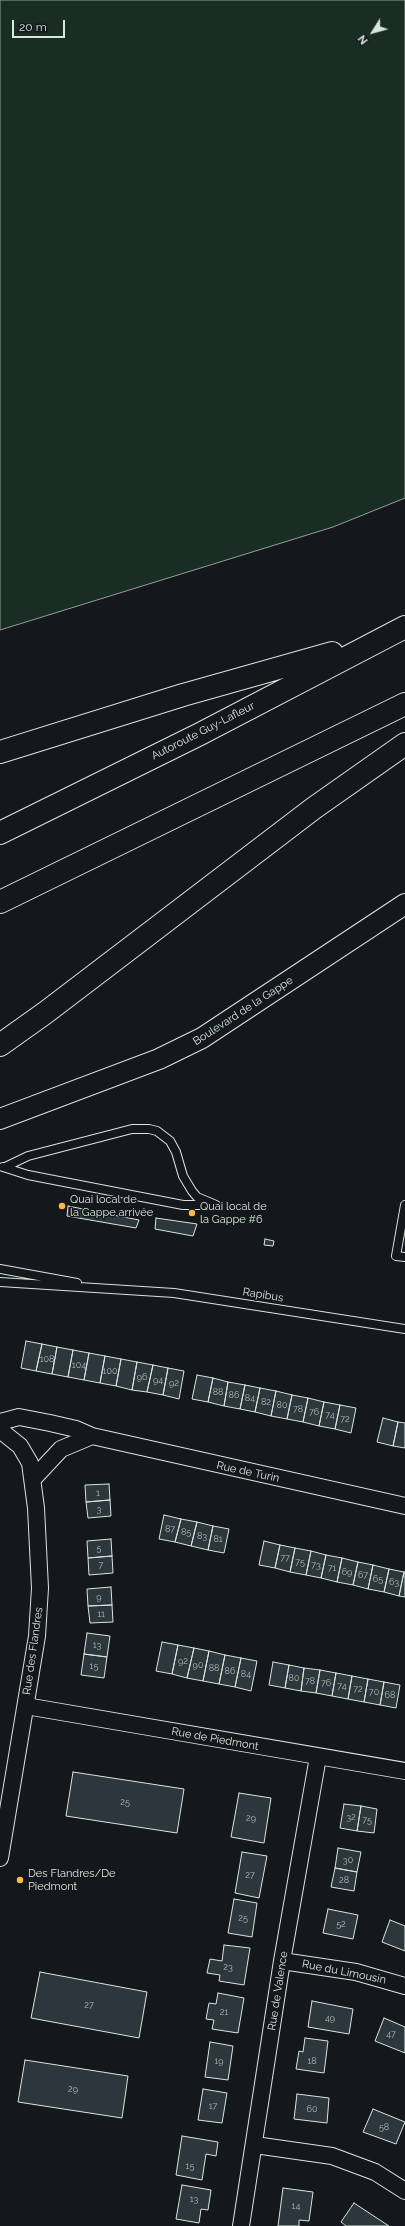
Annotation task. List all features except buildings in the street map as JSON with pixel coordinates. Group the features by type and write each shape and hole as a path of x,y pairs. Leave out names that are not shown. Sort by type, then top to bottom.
{"highway":[{"name":"Autoroute Guy-Lafleur","path":"0,833 200,734 405,627"},
{"path":"0,752 184,695 374,642"},
{"path":"0,902 405,704"},
{"path":"0,1045 40,1017 314,808 405,744"}],"street":[{"name":"Boulevard de la Gappe","path":"0,1119 159,1059 202,1038 405,904"},
{"name":"Rue de Turin","path":"0,1422 19,1418 76,1429 92,1436 405,1506"},
{"name":"Rue des Flandres","path":"0,1430 14,1440 24,1451 30,1464 38,1529 40,1601 37,1636 0,1858"},
{"path":"33,1479 62,1449 92,1436"},
{"name":"Rue de Piedmont","path":"26,1706 405,1771"},
{"name":"Rue de Valence","path":"241,2226 255,2146 282,1961 318,1757"},
{"name":"Rue du Limousin","path":"282,1961 356,1972 405,1986"},
{"path":"255,2146 332,2156 374,2172 405,2190"}],"lane":[{"path":"132,1129 148,1129 158,1132 170,1141 176,1152 183,1176 192,1191 197,1196 216,1204 183,1205 28,1175 2,1167 28,1156 132,1129"},
{"path":"405,1205 396,1256 405,1257"},
{"name":"Rapibus","path":"0,1269 118,1290"},
{"name":"Rapibus","path":"0,1282 205,1297 405,1329"}],"green space":[{"path":"0,0 405,0 405,498 333,527 0,630"}],"place":[{"name":"Quai local de la Gappe arrivée","path":"62,1206"},
{"name":"Quai local de la Gappe #6","path":"192,1213"},
{"name":"Des Flandres/De Piedmont","path":"20,1880"}]}
